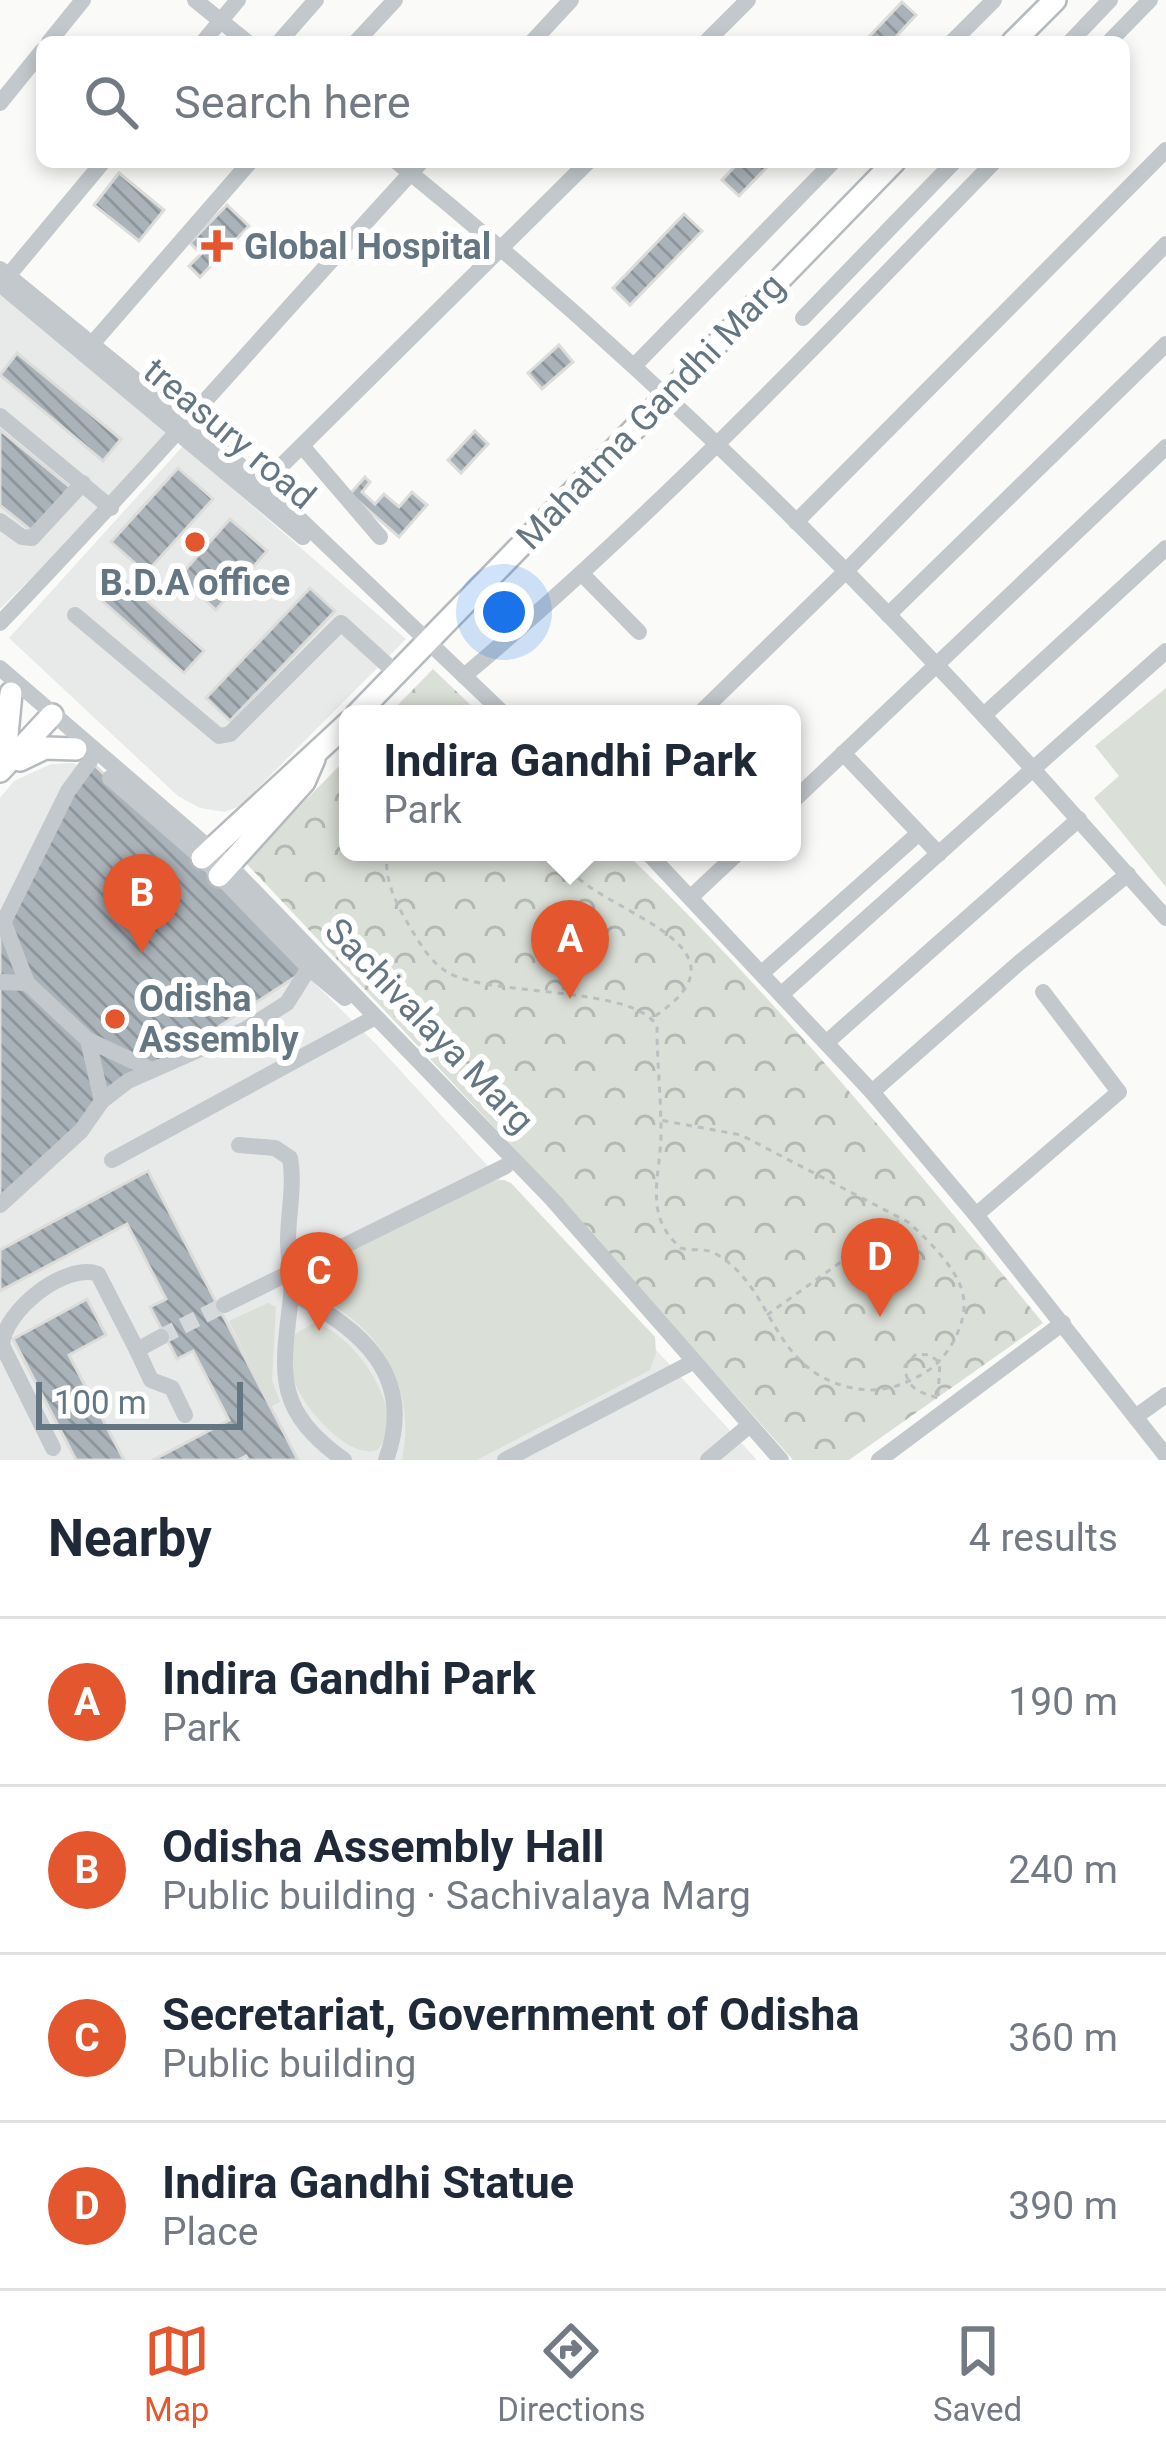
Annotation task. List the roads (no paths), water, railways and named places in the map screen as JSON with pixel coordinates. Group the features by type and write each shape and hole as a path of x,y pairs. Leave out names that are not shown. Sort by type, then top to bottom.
{"main road":[{"path":"1019,36 1055,0"},
{"name":"Mahatma Gandhi Marg","path":"366,705 422,638 888,168"},
{"path":"2,769 5,688"},
{"path":"2,769 49,720"},
{"path":"207,853 339,732"},
{"path":"2,769 46,748 83,755"},
{"path":"224,870 304,782 314,758"}],"street":[{"path":"55,36 83,0"},
{"path":"195,0 240,36"},
{"path":"207,36 238,0"},
{"path":"284,36 316,0"},
{"path":"362,36 395,0"},
{"path":"712,36 742,7 720,0"},
{"path":"958,36 994,0"},
{"path":"1076,36 1110,0"},
{"path":"1115,36 1150,0"},
{"path":"536,36 560,4"},
{"path":"0,103 36,58"},
{"path":"796,522 1166,150"},
{"path":"98,168 3,276 92,344 181,424 263,484 495,705"},
{"path":"92,344 245,168"},
{"path":"0,623 111,508 408,168"},
{"path":"412,168 665,394 796,522 938,664 1166,918"},
{"path":"263,484 582,168"},
{"path":"634,366 827,168"},
{"path":"803,318 948,168"},
{"path":"464,676 719,447 988,168"},
{"path":"708,705 1166,244"},
{"name":"treasury road","path":"3,276 181,424 422,638"},
{"path":"888,615 1166,344"},
{"path":"0,416 111,508"},
{"path":"302,446 380,537"},
{"path":"801,793 1166,447"},
{"path":"0,521 22,538 32,538 83,483"},
{"path":"984,716 1166,548"},
{"path":"582,574 639,632"},
{"path":"75,615 219,736 230,734 341,623 396,674"},
{"path":"783,993 1166,651"},
{"name":"Sachivalaya Marg","path":"0,668 83,755 207,853"},
{"name":"Sachivalaya Marg","path":"5,688 207,853 551,1198 781,1460"},
{"path":"843,753 939,854"},
{"path":"83,755 2,926 27,983 88,1040 152,1070"},
{"path":"827,1042 1078,819"},
{"path":"763,972 919,833"},
{"path":"656,861 872,1092 1138,1415 1166,1456"},
{"path":"691,897 729,861"},
{"name":"Sachivalaya Marg","path":"224,870 309,968 370,1020 691,1364 770,1460"},
{"path":"872,1092 1128,874"},
{"path":"0,1205 81,1130 102,1101 128,1081 260,1021 287,1003 309,968"},
{"path":"0,982 27,983"},
{"path":"976,1215 1118,1092 1043,992"},
{"path":"112,1160 370,1020"},
{"path":"88,1040 102,1101"},
{"path":"239,1145 265,1145 290,1158 292,1293 284,1338 284,1379 301,1420 344,1460"},
{"path":"224,1305 506,1166"},
{"path":"53,1448 1,1337 26,1299 79,1272 98,1274 151,1380 172,1388 185,1415"},
{"path":"292,1293 342,1322 384,1367 396,1406 386,1460"},
{"path":"879,1460 1063,1324"},
{"path":"136,1350 161,1337"},
{"path":"505,1460 691,1364"},
{"path":"1138,1415 1166,1395"},
{"path":"708,1460 745,1429"}],"tunnel":[{"path":"161,1337 224,1305"}],"place":[{"name":"Global Hospital","path":"217,246"},
{"name":"B.D.A office","path":"195,542"},
{"name":"Odisha Assembly Hall","path":"142,953"},
{"name":"Indira Gandhi Park","path":"570,999"},
{"name":"Odisha Assembly","path":"115,1019"},
{"name":"Indira Gandhi Statue","path":"880,1317"},
{"name":"Secretariat, Government of Odisha","path":"319,1331"}]}
